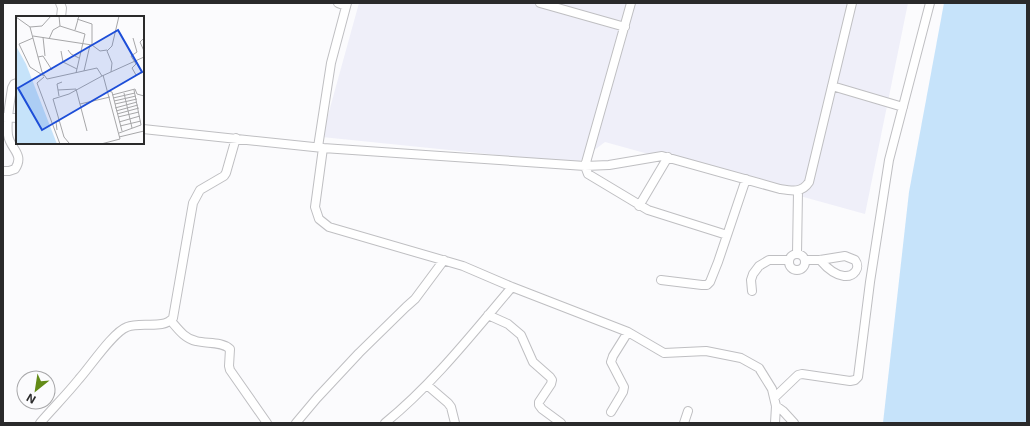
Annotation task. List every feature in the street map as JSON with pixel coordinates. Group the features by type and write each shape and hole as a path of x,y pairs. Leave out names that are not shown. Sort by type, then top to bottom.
{"street":[{"path":"60,3 62,8 61,16"},
{"path":"540,3 624,27"},
{"path":"631,3 585,166 588,174 590,177 639,206 727,235"},
{"path":"144,130 236,138 320,148 585,166 609,165 662,156 780,189 798,191 809,182 852,3"},
{"path":"775,397 798,375 802,374 850,381 855,380 858,377 870,282 889,160 930,3"},
{"path":"344,4 331,63 320,148 314,207 319,219 329,227 463,266 512,287 628,332 664,353 706,351 741,358 759,368 772,389 776,406 775,423"},
{"path":"3,171 15,169 19,160 18,155 9,139 12,88 16,83"},
{"path":"832,86 903,107"},
{"path":"40,423 79,380 116,335 126,327 136,325 164,324 171,321 175,312 193,203 200,190 224,176 226,173 236,138"},
{"path":"639,206 668,157"},
{"path":"662,280 707,285 710,282 746,179"},
{"path":"797,254 798,191"},
{"path":"805,260 803,268 795,271 789,266 788,260 792,255 797,254 802,256 805,260 820,260"},
{"path":"296,423 359,353 415,299 444,260"},
{"path":"752,291 751,280 753,274 759,266 769,260 788,260"},
{"path":"385,423 427,385 512,287"},
{"path":"488,315 508,324 521,335 533,362 550,376 552,380 551,384 539,402 539,405 561,423"},
{"path":"171,321 183,334 195,341 223,344 230,349 230,370 267,423"},
{"path":"611,412 623,392 624,387 611,362 613,356 628,332"},
{"path":"427,385 448,403 455,423"},
{"path":"776,406 794,423"},
{"path":"684,423 688,411"}],"shaded area":[{"path":"359,3 908,3 865,214 605,142 577,163 322,137"}],"water":[{"path":"944,3 1027,3 1027,423 883,423 909,192"}]}
